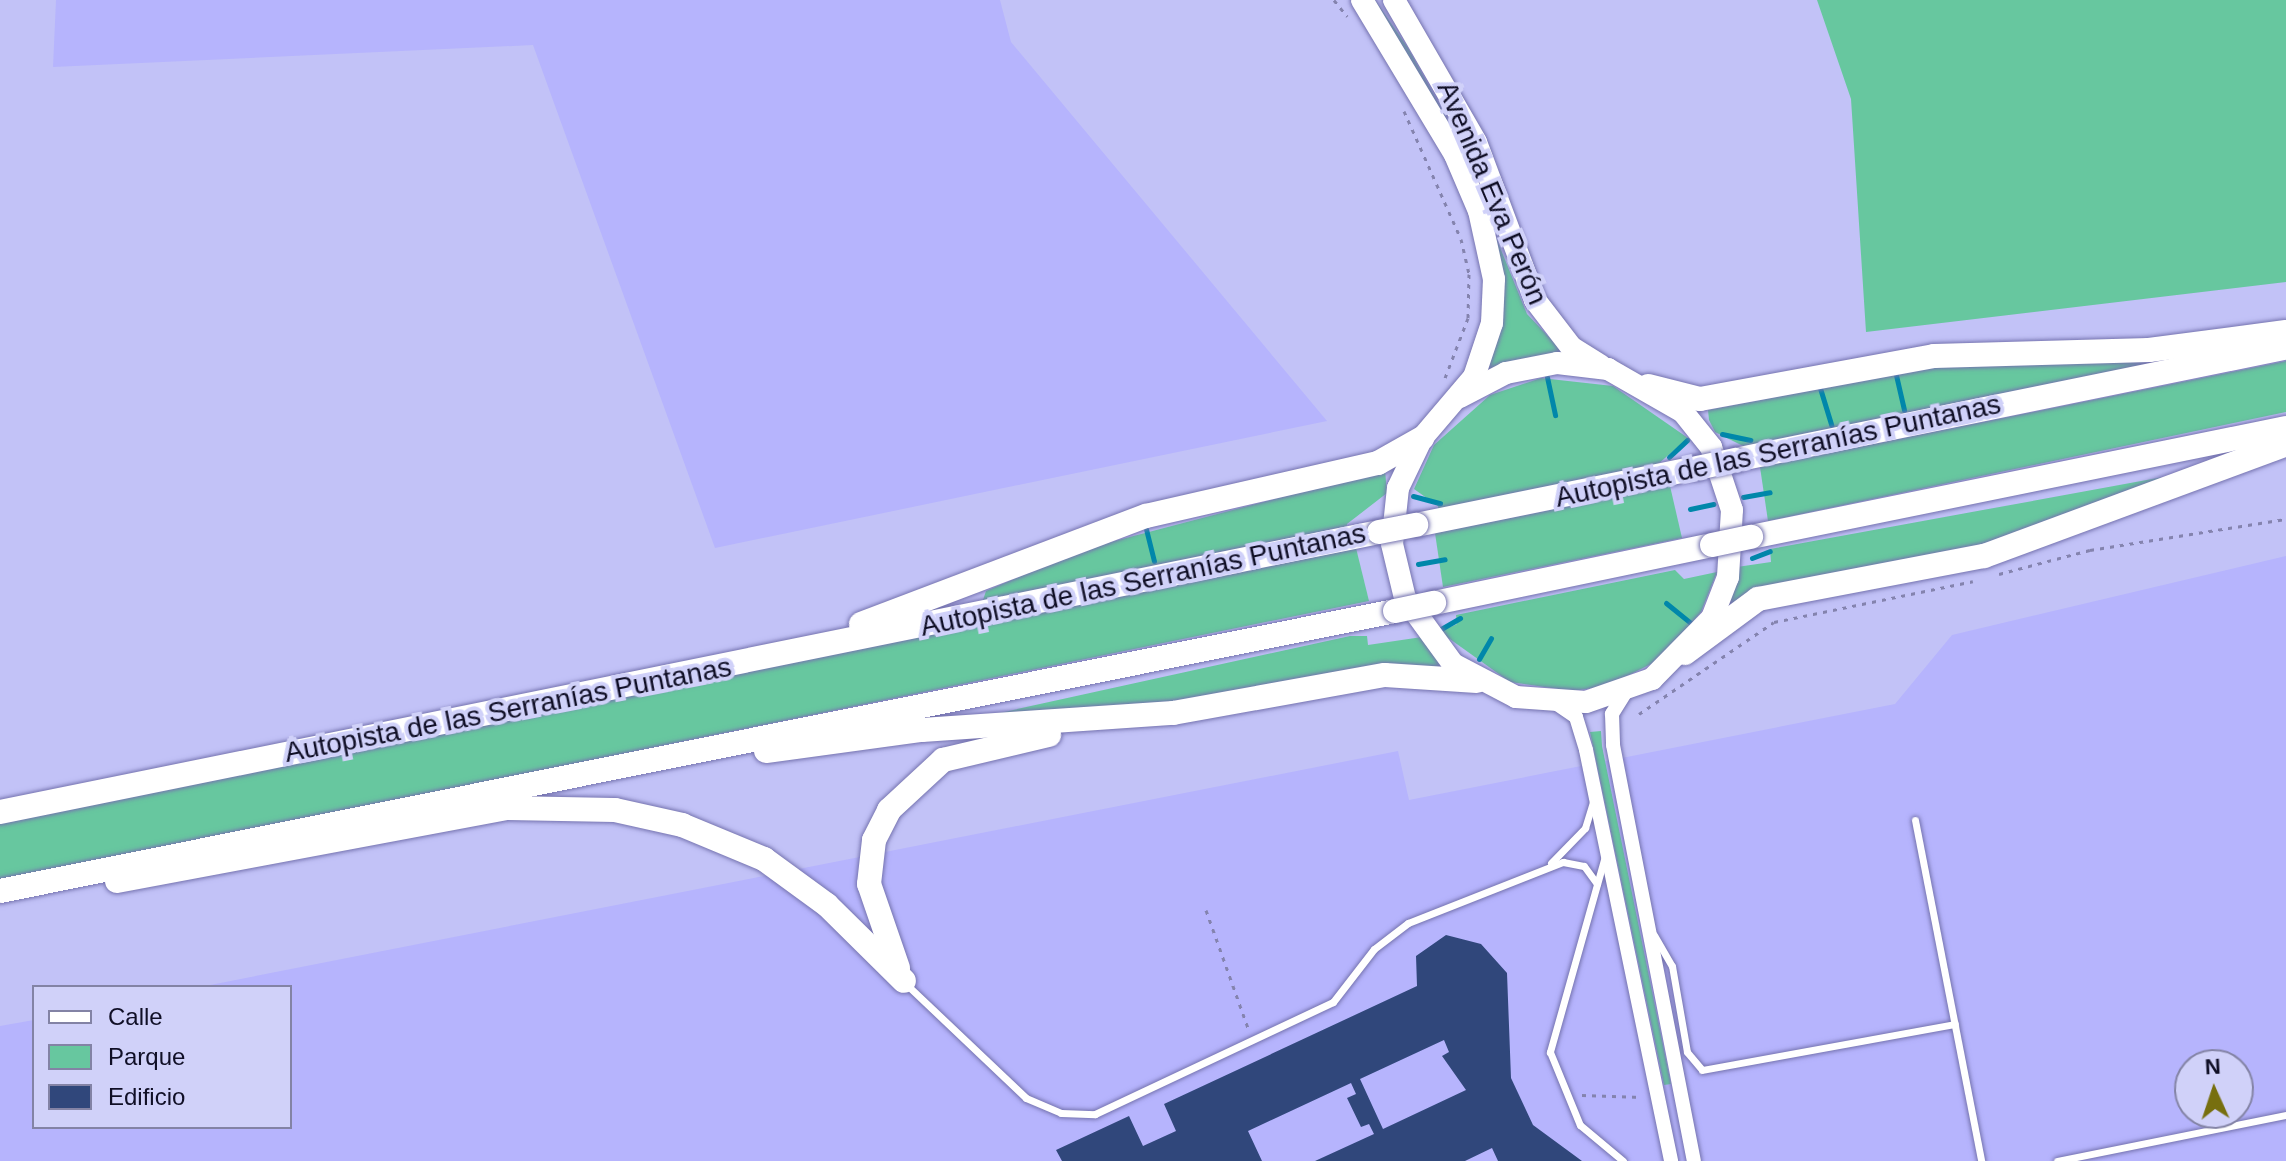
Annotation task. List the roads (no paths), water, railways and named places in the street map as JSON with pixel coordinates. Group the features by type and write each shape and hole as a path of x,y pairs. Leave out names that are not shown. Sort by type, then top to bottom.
{"highway":[{"path":"1648,386 1700,399 1934,356 2149,350 2286,332"},
{"name":"Autopista de las Serranías Puntanas","path":"0,812 2286,347"},
{"path":"8,890 2286,428"},
{"path":"521,708 873,621 1146,516 1378,463 1422,438"},
{"path":"1685,653 1758,599 1984,556 2286,444"},
{"path":"904,981 869,884 874,840 898,796 958,755 1128,718 1385,675 1477,681"},
{"path":"561,776 885,733 1128,718"},
{"path":"8,890 163,876 508,808 594,807 682,825 764,859 827,905 904,981"}],"main road":[{"name":"Avenida Eva Perón","path":"1362,0 1455,155 1491,252 1488,340 1460,397"},
{"name":"Avenida Eva Perón","path":"1394,0 1469,129 1535,300 1571,347 1608,369"},
{"path":"1544,366 1608,369 1648,386 1704,438 1732,510 1728,577 1712,618 1685,653 1625,693 1557,704 1477,681 1434,646 1396,571 1393,511 1422,438 1460,397 1506,373 1544,366"}],"street":[{"path":"1625,693 1611,725 1694,1161"},
{"path":"1557,704 1576,717 1607,850 1671,1161"}],"lane":[{"path":"1550,864 1585,828 1594,795"},
{"path":"1915,820 1981,1161"},
{"path":"1607,850 1551,1061 1580,1125 1623,1161"},
{"path":"904,981 1015,1090 1061,1113 1105,1111 1339,998 1395,930 1550,864 1577,863 1597,884"},
{"path":"1647,925 1672,966 1687,1052 1702,1070 1955,1024"},
{"path":"2057,1161 2286,1115"}],"waterway":[{"path":"1896,375 1904,410"},
{"path":"1547,377 1555,415"},
{"path":"1820,388 1831,425"},
{"path":"1722,434 1750,440"},
{"path":"1669,457 1687,440"},
{"path":"1743,497 1770,492"},
{"path":"1413,496 1440,503"},
{"path":"1690,509 1713,504"},
{"path":"1146,529 1154,561"},
{"path":"1752,558 1770,551"},
{"path":"1418,564 1445,559"},
{"path":"1666,603 1691,623"},
{"path":"1441,629 1460,618"},
{"path":"1479,659 1491,638"}]}
